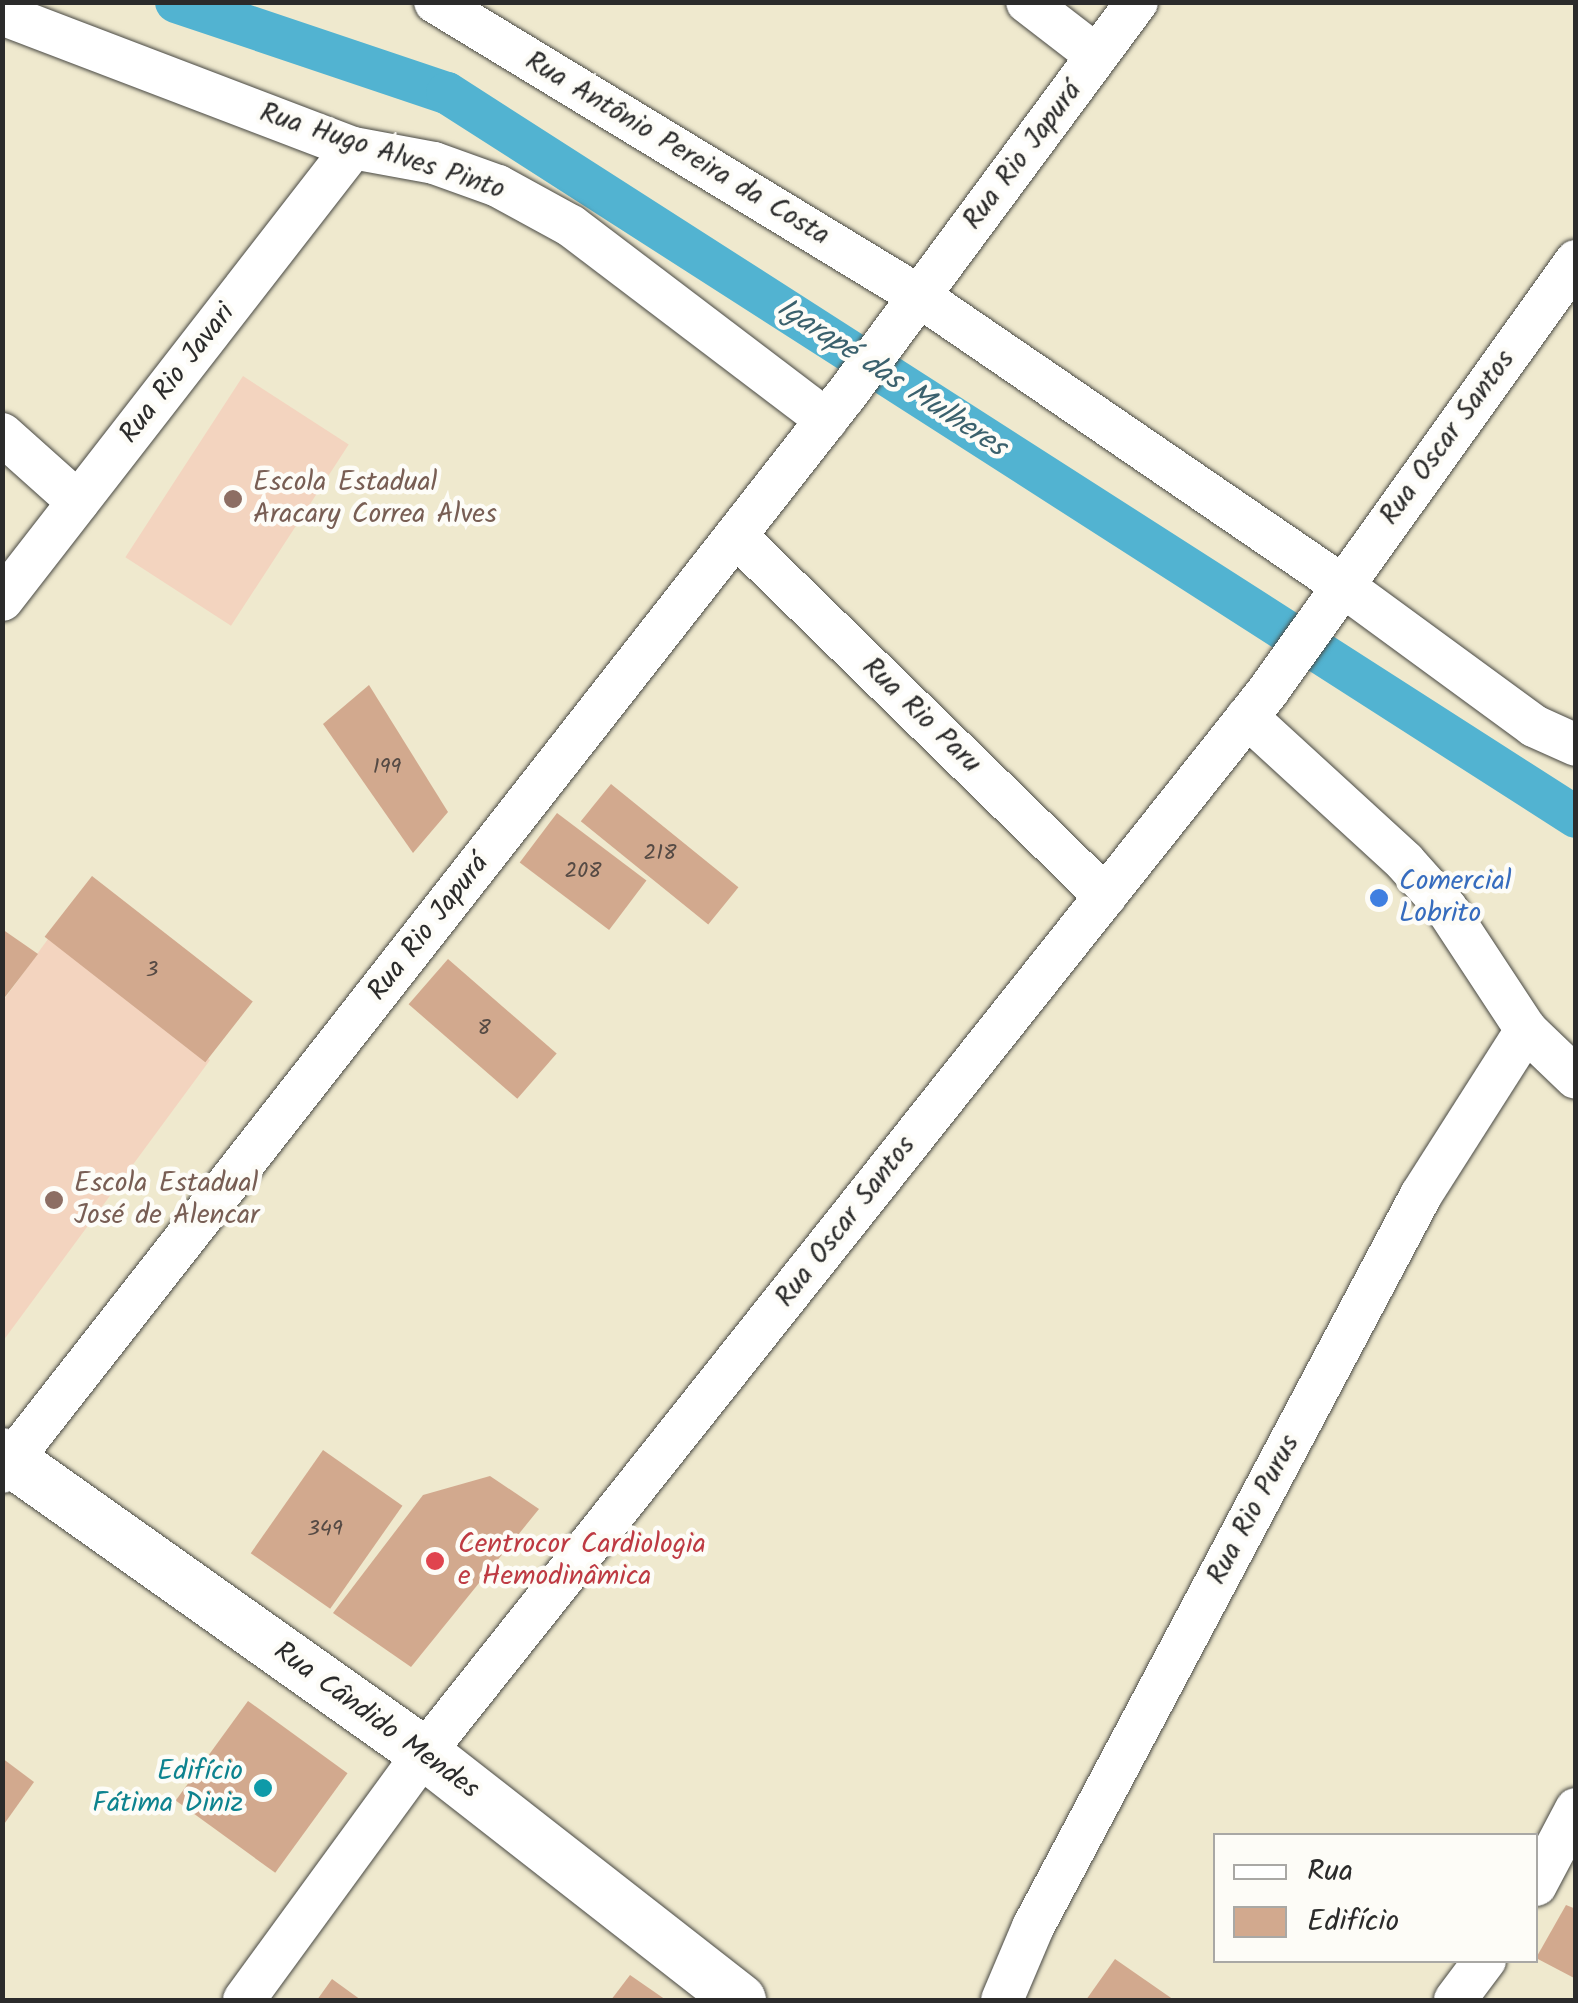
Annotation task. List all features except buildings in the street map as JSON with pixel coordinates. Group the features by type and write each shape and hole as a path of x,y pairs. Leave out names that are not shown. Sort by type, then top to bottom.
{"street":[{"path":"1027,2 1097,56"},
{"name":"Rua Rio Japurá","path":"5,1463 836,407 1137,2"},
{"name":"Rua Antônio Pereira da Costa","path":"434,4 914,303 1332,600 1534,726 1576,745"},
{"name":"Rua Hugo Alves Pinto","path":"2,14 353,148 466,174 571,226 836,407"},
{"name":"Rua Rio Javari","path":"2,600 353,148"},
{"name":"Rua Oscar Santos","path":"244,2000 424,1753 1258,704 1576,261"},
{"path":"2,434 78,502"},
{"name":"Rua Rio Paru","path":"736,536 1105,896"},
{"path":"1258,704 1446,908 1526,1030 1576,1078"},
{"name":"Rua Rio Purus","path":"1002,2000 1033,1927 1421,1196 1526,1030"},
{"name":"Rua Cândido Mendes","path":"5,1463 424,1753 740,2000"},
{"path":"1538,1881 1576,1809"},
{"path":"1454,2000 1484,1963"}],"shaded area":[{"name":"Escola Estadual Aracary Correa Alves","path":"243,376 349,445 231,626 125,557"},
{"name":"Escola Estadual José de Alencar","path":"48,939 210,1060 3,1341 3,1001"}],"waterway":[{"name":"Igarapé das Mulheres","path":"176,2 447,93 1576,817"}],"place":[{"name":"Escola Estadual Aracary Correa Alves","path":"233,499"},
{"name":"Comercial Lobrito","path":"1379,898"},
{"name":"Escola Estadual José de Alencar","path":"54,1200"},
{"name":"Centrocor Cardiologia e Hemodinâmica","path":"435,1561"},
{"name":"Edifício Fátima Diniz","path":"263,1788"}]}
